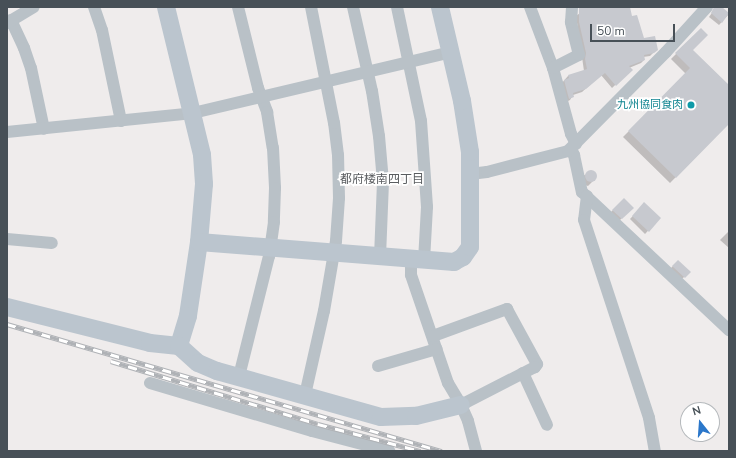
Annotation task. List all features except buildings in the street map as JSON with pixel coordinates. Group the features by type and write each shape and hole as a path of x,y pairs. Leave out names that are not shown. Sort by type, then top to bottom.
{"street":[{"path":"34,7 9,22 24,48 31,68 44,129"},
{"path":"94,7 102,30 121,121"},
{"path":"166,7 193,113 202,155 204,184 199,242 188,316 179,346"},
{"path":"238,7 267,112 273,148 275,188 270,249 239,376"},
{"path":"305,395 324,311 333,254 339,198 338,155 326,82 311,7"},
{"path":"353,7 368,72 379,136 383,182 380,257"},
{"path":"397,7 420,121 425,162 427,207 417,260 411,275 448,383 461,405 468,421 476,451"},
{"path":"199,242 333,254 417,260 459,261 467,253 470,247 470,152 463,108 440,7"},
{"path":"530,7 553,68 571,134 582,192 729,330"},
{"path":"553,68 579,55 571,22 572,7"},
{"path":"470,174 487,172 568,151 666,52 706,7"},
{"path":"7,132 193,113 262,98 451,52"},
{"path":"587,196 584,220 649,418 655,451"},
{"path":"7,239 52,243"},
{"path":"7,307 150,343 179,346 198,364 217,372 239,376 381,417 397,418 416,416 461,405 523,373 537,364 507,309 433,336"},
{"path":"378,366 437,349"},
{"path":"523,373 547,425"},
{"path":"150,383 312,431 389,451"}],"railway":[{"path":"7,324 442,451"},
{"path":"111,361 318,424 420,451"}],"place":[{"name":"九州協同食肉","path":"691,105"}],"district":[{"name":"都府楼南四丁目","path":"382,180"}]}
